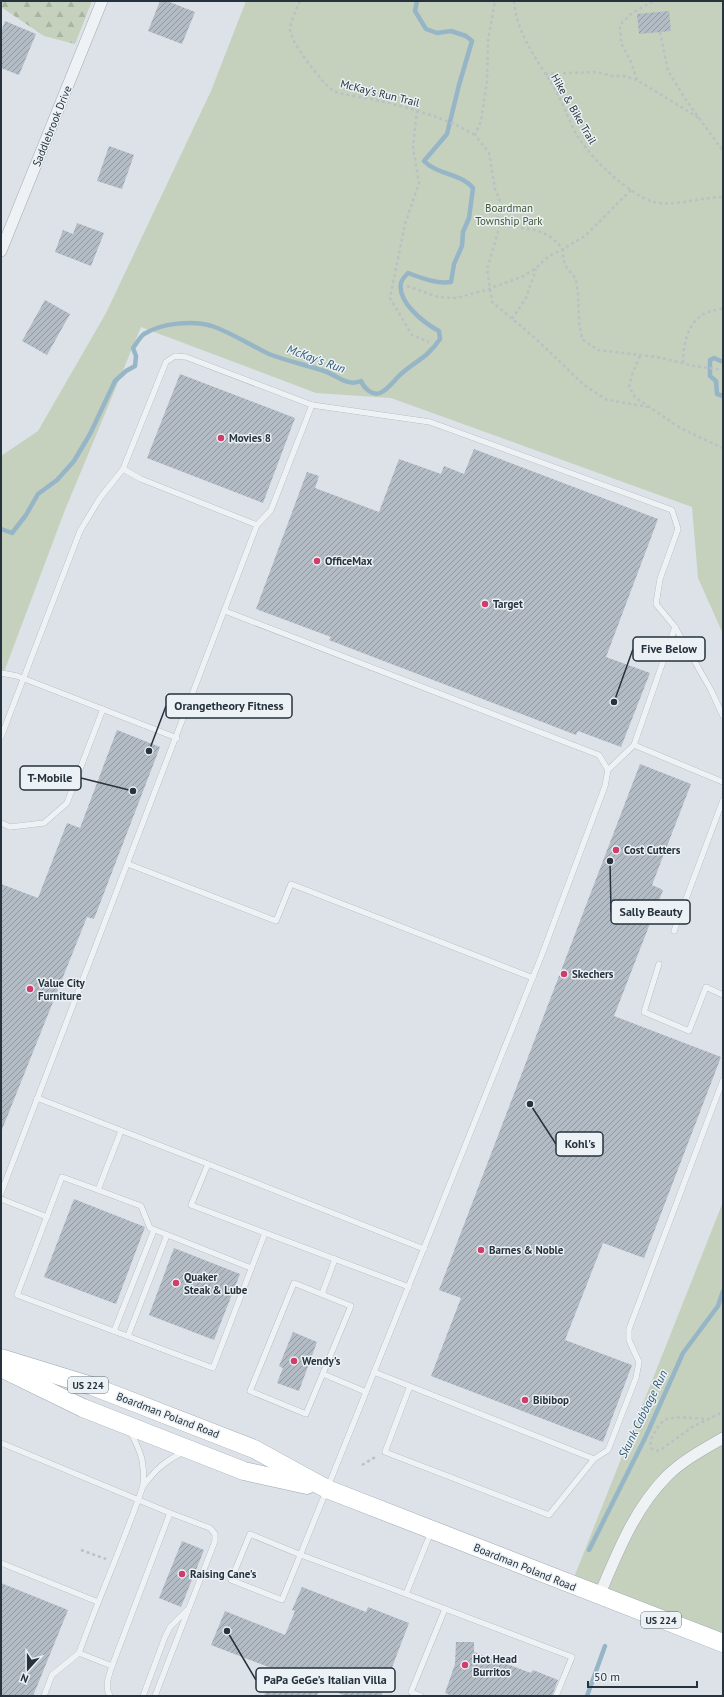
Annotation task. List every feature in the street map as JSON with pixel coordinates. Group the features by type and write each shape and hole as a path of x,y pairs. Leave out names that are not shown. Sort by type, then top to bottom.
{"main road":[{"name":"Boardman Poland Road","path":"1,1358 92,1386 254,1449 328,1489 723,1643"},
{"name":"Boardman Poland Road","path":"1,1368 83,1408 244,1471 328,1489"}],"street":[{"name":"Saddlebrook Drive","path":"1,251 102,1"},
{"path":"600,1596 623,1540 648,1500 667,1476 723,1438"}],"lane":[{"path":"1,737 80,531 100,498 123,469 166,362 175,356 186,356 312,405 430,422 672,510 678,529 660,579 656,604 675,626 711,690 723,716"},
{"path":"1,1193 226,611 257,525 271,510 312,405"},
{"path":"123,469 141,480 257,525"},
{"path":"226,611 599,754 608,770"},
{"path":"556,1696 572,1657 301,1555 250,1534 231,1580 282,1600 301,1555 328,1489 533,978 605,786 608,770 634,745 675,626"},
{"path":"1,673 23,679 176,738"},
{"path":"1,823 10,827 44,823 67,802 103,709"},
{"path":"634,745 723,782"},
{"path":"674,931 723,800"},
{"path":"128,864 276,921 291,884 533,978"},
{"path":"659,964 644,1012 689,1031 706,987 723,995"},
{"path":"410,1386 385,1452 549,1515 594,1459 608,1450 636,1378 639,1362 629,1340 629,1329 723,1080"},
{"path":"38,1098 424,1249"},
{"path":"98,1190 121,1131"},
{"path":"208,1164 191,1205 408,1287"},
{"path":"251,1268 150,1228 142,1206 62,1177 16,1295 213,1368 265,1233"},
{"path":"1,1199 47,1217"},
{"path":"114,1331 154,1230"},
{"path":"128,1336 167,1235"},
{"path":"322,1294 335,1259"},
{"path":"294,1283 350,1306 323,1374 306,1414 250,1391 294,1283"},
{"path":"374,1372 594,1459"},
{"path":"323,1374 366,1392"},
{"path":"44,1696 52,1675 79,1653 139,1499 143,1486 143,1457 128,1425"},
{"path":"1,1442 170,1513 210,1528 215,1534 215,1541 155,1696"},
{"path":"143,1486 164,1462 189,1449"},
{"path":"110,1696 108,1693 107,1682 112,1666 170,1513"},
{"path":"406,1594 432,1530"},
{"path":"1,1562 98,1602"},
{"path":"143,1696 170,1627 190,1608"},
{"path":"421,1696 410,1694 445,1609"},
{"path":"79,1653 112,1666"}],"path":[{"name":"McKay's Run Trail","path":"300,1 294,15 290,31 299,50 320,79 334,90 440,117 475,135"},
{"path":"495,1 488,41 487,82 481,121 475,135 489,153 495,189 501,208 498,218 500,225 487,269 492,302 535,338 584,385 607,400 648,407"},
{"name":"Hike & Bike Trail","path":"514,1 520,28 536,61 555,89 581,141 599,162 631,190 648,200 664,204 723,197"},
{"path":"637,80 631,62 621,43 620,26 632,13 653,1"},
{"path":"660,32 668,71 723,151"},
{"path":"544,74 596,72 612,76 624,76 637,80 699,118"},
{"path":"416,110 413,148 419,184 405,224 390,298 412,336 429,342"},
{"path":"407,286 438,297 456,298 524,276 536,268 549,256 585,236 631,190"},
{"path":"500,225 532,228 547,235 557,242 563,249 563,259 567,268 576,279 582,339 598,350 657,357 694,366 723,370"},
{"path":"512,319 526,298 536,268"},
{"path":"683,363 683,350 691,326 702,314 723,308"},
{"path":"640,356 633,372 629,387 635,397 682,429 723,448"},
{"path":"710,1418 695,1419 673,1417 664,1420 651,1438 650,1445 652,1450 656,1451 662,1449 692,1427 723,1412"},
{"path":"362,1465 385,1452"},
{"path":"81,1550 114,1563"}],"green space":[{"path":"1,1 92,1 75,44 44,36 1,7"},
{"name":"Boardman Township Park","path":"246,1 723,1 723,634 698,578 692,507 391,398 316,393 141,327 65,510 1,680 1,456 38,431 106,313 211,91"},
{"path":"723,1202 723,1643 571,1585"}],"building":[{"path":"160,1 167,1 195,12 182,44 148,31"},
{"path":"669,11 671,31 639,34 637,14"},
{"path":"5,21 36,34 19,75 1,68 1,32"},
{"path":"109,146 134,155 122,189 97,181"},
{"path":"77,223 104,233 91,266 55,252 63,230 73,234"},
{"path":"45,300 70,314 47,355 22,341"},
{"name":"Movies 8","path":"180,374 295,418 263,503 147,458"},
{"name":"Target","path":"474,449 658,519 606,657 650,673 621,747 578,731 576,735 329,640 331,637 256,609 307,472 319,476 315,488 379,512 399,459 441,474 444,466 464,474"},
{"path":"117,730 160,747 94,919 87,917 1,1132 1,884 38,898 67,823 80,828"},
{"path":"640,764 691,784 652,885 663,890 614,1016 721,1057 644,1258 603,1243 565,1340 632,1365 603,1442 431,1376 461,1298 439,1290"},
{"path":"74,1199 145,1227 116,1304 44,1277"},
{"path":"174,1248 240,1274 214,1340 149,1315"},
{"name":"Wendy's","path":"293,1332 317,1342 299,1391 277,1383 283,1368 279,1366"},
{"name":"Raising Cane's","path":"182,1541 204,1550 181,1607 159,1598"},
{"path":"1,1583 68,1610 33,1696 1,1696"},
{"path":"302,1587 366,1612 368,1607 409,1623 381,1696 346,1696 324,1687 316,1696 264,1696 274,1669 211,1645 225,1611 285,1635 295,1611 292,1610"},
{"path":"456,1642 474,1642 474,1652 531,1673 533,1670 558,1680 552,1696 452,1696 445,1693 455,1664"}],"waterway":[{"name":"McKay's Run","path":"1,529 12,533 26,515 38,494 57,480 74,461 90,434 115,381 126,371 135,366 136,356 133,348 143,335 151,330 168,325 187,323 212,326 269,354 324,371 347,382 351,383 361,381 369,391 377,394 386,389 401,374 426,355 440,339 439,331 426,323 407,304 403,297 401,283 408,273 424,279 451,282 454,264 462,246 463,232 469,218 473,188 462,179 435,169 424,161 447,134 472,41 466,36 451,31 437,33 426,29 415,11 417,1"},
{"name":"Skunk Cabbage Run","path":"723,362 714,358 710,360 710,376 716,381 717,394 723,396"},
{"name":"Skunk Cabbage Run","path":"589,1550 646,1436 683,1353 718,1306 723,1291"},
{"name":"Skunk Cabbage Run","path":"587,1696 605,1646"}],"place":[{"name":"Movies 8","path":"221,438"},
{"name":"OfficeMax","path":"317,561"},
{"name":"Target","path":"485,604"},
{"name":"Five Below","path":"614,702"},
{"name":"Orangetheory Fitness","path":"149,751"},
{"name":"T-Mobile","path":"133,791"},
{"name":"Cost Cutters","path":"616,850"},
{"name":"Sally Beauty","path":"610,861"},
{"name":"Skechers","path":"564,974"},
{"name":"Value City Furniture","path":"30,989"},
{"name":"Kohl's","path":"530,1104"},
{"name":"Barnes & Noble","path":"481,1250"},
{"name":"Quaker Steak & Lube","path":"176,1283"},
{"name":"Wendy's","path":"294,1361"},
{"name":"Bibibop","path":"525,1400"},
{"name":"Raising Cane's","path":"182,1574"},
{"name":"PaPa GeGe's Italian Villa","path":"227,1631"},
{"name":"Hot Head Burritos","path":"465,1665"}]}
